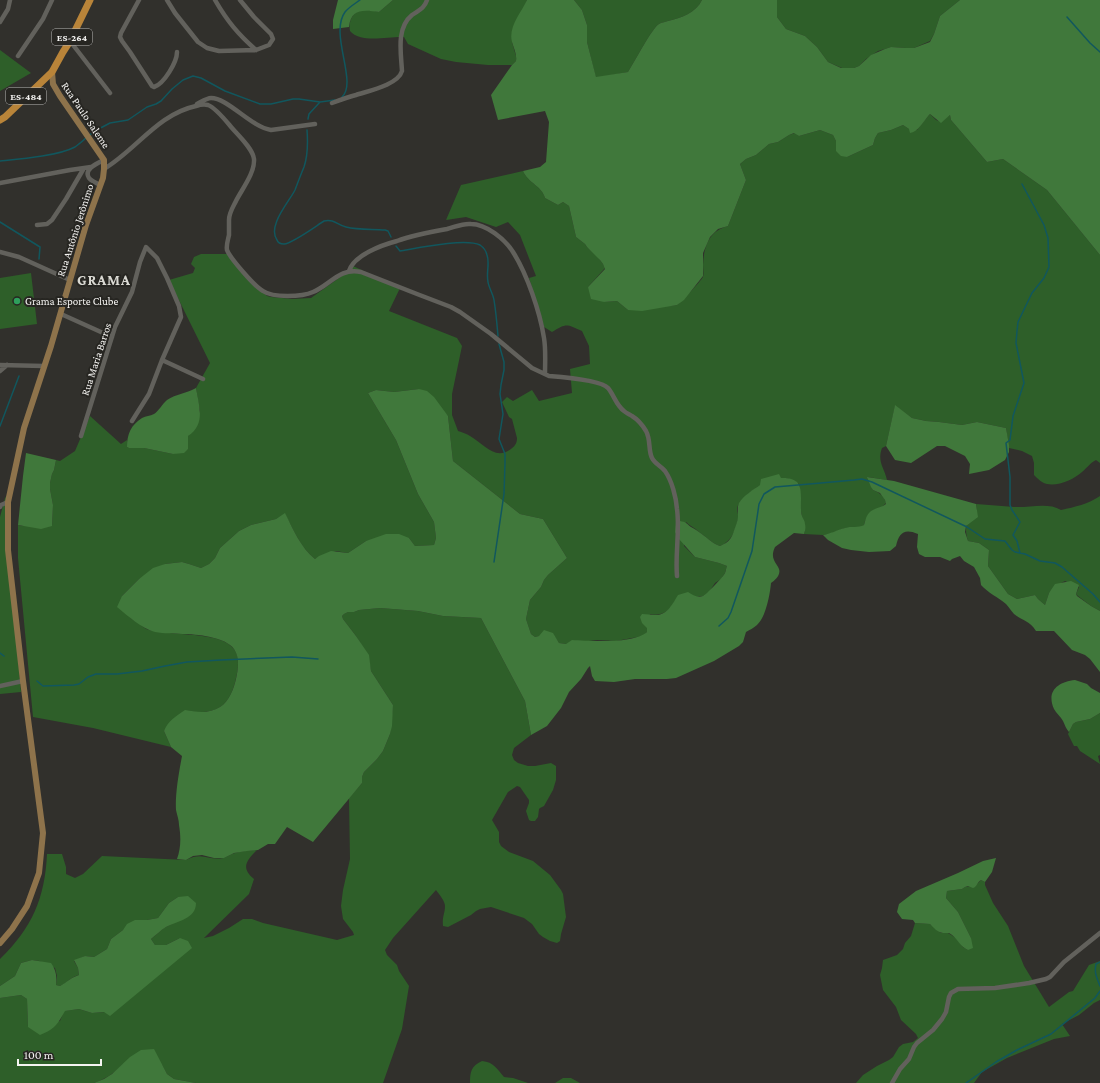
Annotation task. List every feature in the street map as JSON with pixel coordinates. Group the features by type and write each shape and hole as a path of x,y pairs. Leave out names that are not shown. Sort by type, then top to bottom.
{"main road":[{"name":"ES-264","path":"52,72 70,41 90,0"},
{"name":"ES-484","path":"0,120 52,72"},
{"name":"Rua Paulo Saleme","path":"52,72 53,84 104,160 104,169"},
{"name":"Rua Antônio Jerônimo","path":"0,943 12,930 27,906 39,873 43,832 23,681 8,550 8,502 24,428 61,314 86,225 104,169"}],"street":[{"path":"0,22 8,9 10,0"},
{"path":"18,56 43,19 52,0"},
{"path":"139,0 121,33 120,38 150,84 157,86 168,74 176,58 177,52"},
{"path":"167,0 178,18 204,47 214,50 256,50 270,44 273,39 272,37 240,0"},
{"path":"215,0 232,26 256,50"},
{"path":"332,103 382,87 399,76 402,71 400,43 404,27 412,15 423,8 427,0"},
{"path":"70,41 110,93"},
{"path":"104,169 119,160 159,124 174,114 211,98 235,109 266,130 315,124"},
{"path":"195,106 205,104 220,114 250,149 254,157 254,163 250,176 231,210 227,246 229,254 260,289 269,294 285,296 312,293 343,273 354,270 451,307 473,321 532,368 549,376 591,381 604,385 608,388 624,411 638,421 646,432 649,440 651,455 654,461 661,467 670,480 678,517 676,576"},
{"path":"0,183 91,167 104,160"},
{"path":"91,167 88,176 91,180 100,185"},
{"path":"37,225 47,224 52,220 84,168"},
{"path":"349,271 353,263 361,257 383,245 400,240 471,224 492,231 510,247 529,287 544,338 545,374"},
{"name":"Rua Maria Barros","path":"81,436 112,337 132,292 140,262 146,247 156,258 164,272 182,313 149,394 132,421"},
{"path":"0,252 19,257 70,280"},
{"path":"61,314 112,337"},
{"path":"162,360 203,379"},
{"path":"0,365 44,366"},
{"path":"0,371 7,365"},
{"path":"0,507 8,502"},
{"path":"0,686 23,681"},
{"path":"892,1083 917,1043 942,1020 946,1012 951,993 958,989 995,988 1046,979 1050,977 1064,962 1100,933"}],"green space":[{"path":"338,0 393,0 379,12 363,11 355,13 352,16 349,27 333,29 333,20"},
{"path":"393,0 527,0 512,42 516,61 512,65 488,65 456,62 441,59 408,44 404,37 368,38 355,35 350,31 350,24 354,14 361,10 379,12"},
{"path":"527,0 574,0 582,10 587,25 587,42 596,77 628,72 659,24 692,12 702,0 777,0 777,17 786,29 805,36 817,47 828,62 841,68 854,68 859,66 871,55 885,49 891,47 914,48 930,42 940,16 960,0 1100,0 1100,255 1047,190 1003,159 987,162 951,120 950,115 941,123 930,114 918,129 913,132 910,133 909,129 903,125 878,133 873,145 847,157 841,156 836,151 836,141 833,135 820,130 799,136 794,133 778,142 769,144 756,155 746,159 740,164 746,180 728,226 718,229 710,237 703,253 703,276 684,300 677,305 642,311 628,310 617,301 604,302 591,299 588,287 605,269 603,264 585,244 576,237 569,206 563,202 558,205 545,198 541,190 528,179 523,171 540,167 546,162 549,122 545,111 498,120 491,95 516,61 516,54 511,36 513,26"},
{"path":"574,0 702,0 692,12 659,24 628,72 596,78 587,42 587,25 582,10"},
{"path":"777,0 960,0 940,16 930,41 914,48 891,47 878,51 859,66 854,68 842,68 828,62 817,47 805,36 786,29 777,17"},
{"path":"0,50 31,73 0,91"},
{"path":"930,114 936,120 941,122 950,115 951,120 987,162 1003,159 1047,190 1100,255 1100,463 1096,460 1078,475 1066,482 1047,484 1042,482 1034,475 1034,463 1032,456 1022,451 1009,448 1006,428 977,422 962,425 926,421 912,418 895,406 886,446 882,448 880,457 887,480 868,477 873,490 881,495 886,503 882,507 872,511 864,525 861,527 845,528 823,535 804,534 805,525 801,511 799,484 784,478 764,484 750,492 740,502 737,509 738,518 734,531 730,538 720,546 712,542 686,522 684,546 695,557 727,566 721,579 715,583 709,592 703,596 674,602 667,611 661,614 650,614 647,632 643,636 616,641 597,640 566,644 559,643 552,633 535,637 531,634 526,619 530,600 541,587 548,575 567,558 543,519 520,514 453,461 448,416 419,389 394,392 376,390 368,393 396,440 418,494 434,522 436,538 434,545 415,546 409,538 366,541 348,553 336,551 315,559 301,544 285,514 276,519 251,525 239,531 220,548 215,558 209,564 201,568 182,562 165,564 139,579 122,596 129,616 146,629 158,632 218,639 227,643 234,649 238,659 237,674 231,694 223,705 207,712 185,711 164,731 171,747 93,728 33,717 18,558 18,525 52,526 53,505 50,483 56,460 60,461 75,451 90,416 121,444 127,440 127,447 129,448 144,448 173,454 188,449 188,436 200,411 196,388 210,363 169,280 193,273 195,268 191,264 194,257 201,254 228,254 267,296 271,297 292,299 311,298 353,266 400,288 389,311 457,338 462,346 452,394 452,415 458,431 469,435 490,450 500,453 511,449 515,446 517,441 512,419 509,417 502,402 507,397 513,401 532,390 539,401 572,393 570,369 590,364 589,346 582,331 573,327 564,326 552,332 544,327 529,278 536,276 520,235 508,222 496,227 466,217 446,220 461,185 523,171 528,179 541,190 545,198 558,205 563,202 569,206 576,237 597,256 605,268 588,287 604,302 617,301 628,310 677,305 703,277 704,258 706,246 709,240 716,232 728,226 746,180 740,164 746,159 756,155 769,144 778,142 789,135 795,133 799,136 820,130 833,135 836,141 837,151 847,157 873,145 878,133 903,125 909,129 917,130"},
{"name":"Grama Esporte Clube","path":"31,273 37,324 0,329 0,278"},
{"path":"196,388 200,408 199,420 194,431 188,436 188,449 184,453 173,454 144,448 127,447 130,430 138,421 144,417 154,414 170,398"},
{"path":"419,389 427,391 434,397 448,416 453,461 520,514 543,519 567,558 548,575 541,587 530,600 526,619 531,634 535,637 539,636 544,630 553,633 559,643 566,644 572,640 611,641 641,636 647,632 647,628 642,623 640,617 642,614 659,615 663,613 672,605 678,595 688,592 701,597 705,595 724,575 727,566 695,557 679,539 675,532 676,523 680,521 685,522 714,543 720,546 724,544 731,538 734,532 738,519 739,503 746,495 760,485 761,479 779,474 781,478 791,479 797,482 801,493 801,512 805,522 804,534 794,533 775,547 773,557 779,569 779,573 776,579 771,583 769,599 763,617 757,625 746,632 743,642 739,646 714,661 676,678 635,679 614,682 595,681 592,676 590,666 569,692 561,708 547,726 531,735 525,701 481,618 443,616 418,611 380,608 359,610 344,614 342,616 343,619 369,655 371,671 393,705 390,734 383,751 364,772 362,783 313,842 287,827 275,844 268,844 258,850 234,853 224,858 214,858 202,855 193,856 186,860 177,859 180,838 179,821 176,810 176,797 182,756 171,747 164,731 175,717 185,710 207,712 223,705 231,694 235,683 238,660 234,649 230,645 218,639 195,635 158,633 145,628 117,607 122,596 139,579 153,568 165,564 182,562 201,568 209,564 215,558 220,548 239,531 251,525 276,519 285,513 301,544 315,559 331,551 348,553 366,541 386,534 399,534 409,538 415,546 434,545 436,538 434,522 418,494 396,440 368,393 376,390 394,392"},
{"path":"895,405 912,418 926,421 962,425 977,422 1006,428 1009,452 1005,460 989,470 969,474 970,464 965,456 945,446 937,446 911,463 895,460 886,446"},
{"path":"26,453 56,460 50,483 53,505 52,526 41,529 18,525"},
{"path":"867,477 894,481 976,504 978,517 966,526 965,532 968,541 979,543 989,550 988,566 1008,594 1017,599 1035,595 1045,605 1049,593 1055,584 1071,581 1079,585 1076,594 1077,596 1100,611 1100,672 1090,659 1085,655 1072,650 1054,631 1036,631 1031,625 1014,614 1006,604 981,585 980,578 974,567 964,561 960,556 950,561 940,557 925,557 919,554 917,547 918,534 913,532 903,533 896,546 890,551 869,552 851,550 842,548 828,540 823,535 847,527 864,525 867,516 871,511 886,504 880,493 873,490"},
{"path":"9,493 6,519 21,692 0,694 0,517 5,498"},
{"path":"1100,496 1100,611 1076,594 1079,587 1065,581 1049,593 1045,605 1035,595 1017,599 1008,594 988,566 989,550 979,543 968,541 966,527 977,510 976,504 1014,507 1050,506 1061,510 1086,503"},
{"path":"380,608 418,611 443,616 481,618 525,701 531,735 514,748 512,755 514,760 528,766 551,763 556,766 556,780 553,790 544,806 539,809 538,817 535,821 529,820 526,811 529,800 520,787 517,786 508,792 492,820 499,832 499,842 501,846 509,852 533,861 550,875 561,890 563,894 566,917 560,941 557,943 543,937 532,924 524,918 491,907 480,909 448,927 443,926 445,904 436,890 393,938 385,950 387,955 397,965 399,971 409,986 402,1029 383,1083 196,1083 174,1079 167,1074 162,1065 123,1064 110,1075 94,1083 0,1083 0,998 21,995 27,999 28,1027 60,1021 64,1011 79,1009 92,1013 105,1012 180,938 166,945 155,945 151,939 164,928 172,924 178,897 169,903 158,918 147,920 123,930 111,939 107,949 94,957 85,956 74,961 78,968 79,975 60,986 56,985 57,976 55,968 39,961 32,960 21,963 15,976 0,986 0,959 21,936 35,911 43,885 47,854 62,854 66,867 66,874 75,878 83,874 102,856 186,860 192,857 201,856 218,859 238,852 257,850 246,864 247,871 254,879 249,894 204,938 213,936 243,919 252,919 263,923 337,940 354,935 343,919 341,906 350,859 349,798 362,783 364,772 383,751 390,734 393,705 371,671 368,655 342,616 348,612"},
{"path":"1075,680 1087,684 1100,693 1100,713 1090,719 1076,722 1073,724 1069,732 1054,709 1052,697 1055,688 1059,685"},
{"path":"1100,713 1100,755 1098,756 1100,764 1080,751 1077,746 1074,746 1068,734 1073,724 1076,722 1090,719"},
{"path":"996,858 992,872 985,882 981,880 973,888 968,886 962,889 947,891 946,898 958,912 971,938 973,948 968,950 952,935 949,933 939,932 930,924 915,923 913,920 902,919 897,912 899,904 916,891 983,861"},
{"path":"981,880 985,882 993,903 1008,926 1024,966 1049,1007 1069,992 1073,991 1089,965 1100,961 1100,1000 1079,1015 1062,1024 1070,1036 1054,1039 1007,1058 982,1072 974,1083 856,1083 863,1075 893,1057 899,1047 903,1044 913,1042 918,1038 916,1034 901,1020 896,1007 883,990 880,975 883,960 897,955 903,949 905,943 911,936 915,923 930,924 941,933 948,933 956,938 963,947 968,950 971,938 958,912 946,898 947,891 976,885"},
{"path":"188,896 196,903 193,913 185,919 166,927 151,939 155,945 166,945 180,938 188,941 192,948 110,1016 104,1012 92,1013 79,1009 65,1011 55,1026 49,1031 40,1035 28,1027 27,999 21,995 0,998 0,986 15,976 21,963 32,960 51,963 56,973 56,985 60,986 79,975 78,968 74,960 85,956 94,957 107,949 111,939 123,930 127,924 135,920 158,918 169,903 178,897"},
{"path":"154,1049 167,1074 174,1079 196,1083 94,1083 112,1074 130,1057 141,1050"},
{"path":"482,1061 492,1064 504,1077 513,1078 528,1083 470,1083 470,1076 473,1067"},
{"path":"563,1078 571,1078 580,1083 555,1083"}],"waterway":[{"path":"342,97 346,90 347,80 341,45 341,21 345,12 360,0"},
{"path":"1067,17 1100,52"},
{"path":"90,135 110,123 128,120 147,107 156,104 183,80 193,76 201,78 225,91 260,104 271,104 293,99 320,102 335,100"},
{"path":"308,119 309,114 320,102"},
{"path":"307,130 308,140 304,167 295,190 280,214 275,228 275,234 278,242 283,244 299,238 324,221 333,221 351,228 385,230 388,231 391,237"},
{"path":"0,161 39,157 59,153 75,147 87,137"},
{"path":"1020,553 1017,541 1013,535 1020,522 1010,505 1010,477 1006,443 1010,440 1013,416 1024,383 1016,343 1017,331 1018,322 1032,293 1044,278 1049,267 1048,238 1044,225 1022,184"},
{"path":"0,222 40,247 39,259"},
{"path":"396,246 400,251 453,243 473,243 480,245 487,254 488,258 488,279 494,300 498,336"},
{"path":"494,562 504,494 505,463 505,454 499,439 503,414 500,394 504,370 504,362 499,344"},
{"path":"0,426 19,376"},
{"path":"719,626 728,618 731,612 752,551 759,504 764,494 775,487 862,479 872,482 967,527 985,539 1005,541 1015,552 1025,554 1040,561 1055,563 1062,567 1100,602"},
{"path":"0,653 4,656"},
{"path":"37,681 43,686 74,685 79,684 88,677 96,674 117,674 142,671 187,662 292,657 318,659"},
{"path":"1100,962 1096,964 1095,970 1100,986"},
{"path":"966,1083 996,1062 1051,1034 1095,998 1100,991"}],"place":[{"name":"Grama Esporte Clube","path":"17,301"}],"district":[{"name":"GRAMA","path":"104,280"}]}
